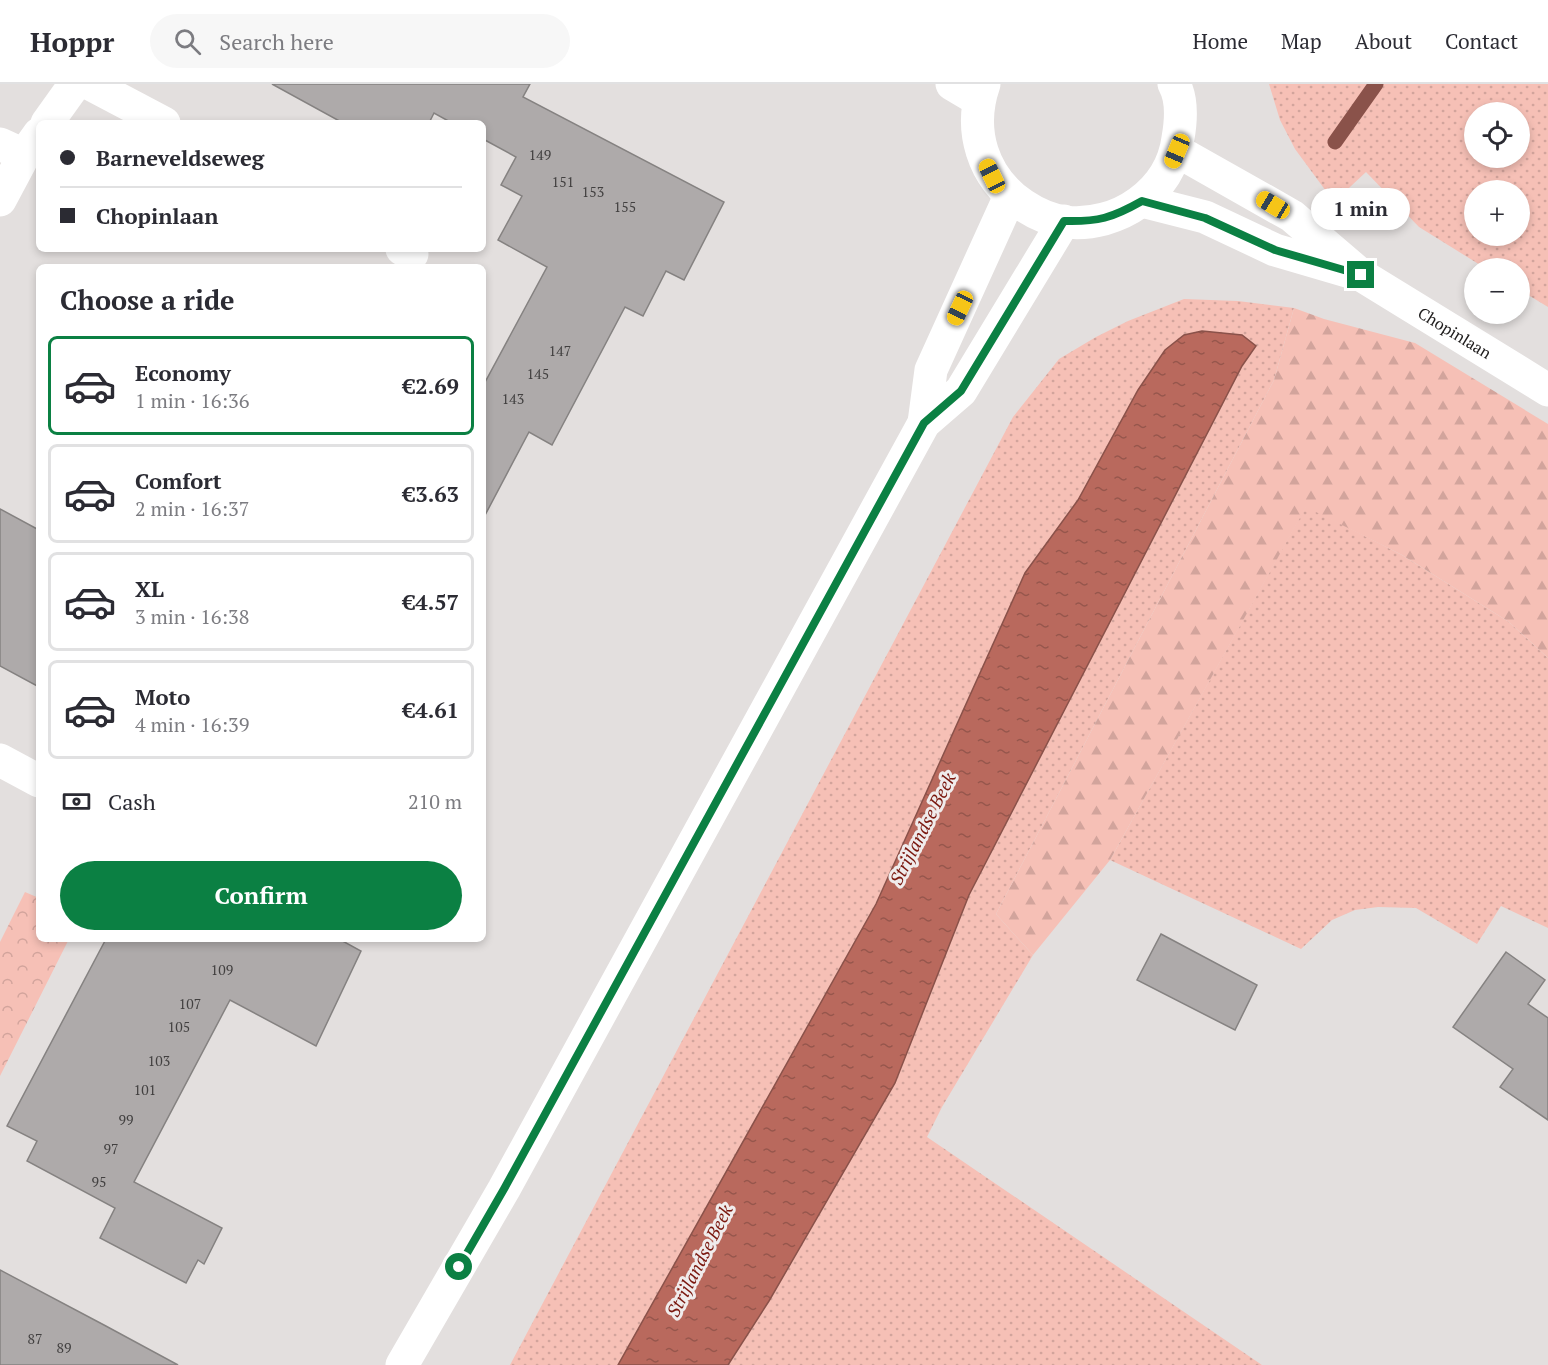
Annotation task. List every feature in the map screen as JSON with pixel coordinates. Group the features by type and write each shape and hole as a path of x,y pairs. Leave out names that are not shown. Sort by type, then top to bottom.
{"main road":[{"path":"49,120 75,84"},
{"path":"90,84 158,120"},
{"path":"971,89 981,152 992,176 1010,196 1035,213 1064,221 1091,222 1119,215 1142,201 1169,170 1177,151 1181,120 1174,84"},
{"path":"0,200 21,145"},
{"name":"Chopinlaan","path":"1177,151 1292,216 1361,275 1548,390"},
{"path":"924,423 931,370 1010,196"},
{"name":"Chopinlaan","path":"1142,201 1205,218 1275,250 1361,275"},
{"path":"402,1365 504,1189 924,423 961,391 1064,221"},
{"path":"0,760 36,779"}],"green space":[{"path":"1269,84 1548,84 1548,307 1530,296 1530,258 1469,258 1419,227 1366,172 1334,202 1295,149 1280,120"},
{"path":"1184,299 1238,301 1294,308 1274,380 996,914 1033,955 942,1107 927,1137 1262,1365 728,1365 769,1301 895,1083 969,895 1242,366 1256,346 1078,500 1025,573 876,904 618,1365 510,1365 1013,417 1059,359 1128,321"},
{"path":"1294,308 1324,319 1415,343 1548,424 1548,658 1509,622 1402,555 1306,507 1110,860 1033,955 996,914 1274,380"},
{"path":"1306,506 1402,555 1509,622 1548,658 1548,928 1501,906 1477,944 1416,908 1378,907 1355,910 1332,920 1301,949 1110,860"},
{"path":"25,892 36,897 36,942 67,942 0,1076 0,942"}],"water":[{"path":"1202,331 1242,335 1256,346 1242,366 969,895 895,1083 769,1301 728,1365 618,1365 876,904 1025,573 1078,500 1138,390 1165,350 1184,335"}],"building":[{"path":"272,84 530,84 523,97 724,202 684,280 666,271 643,316 625,307 552,445 529,432 486,513 486,380 547,267 498,240 522,196 501,185 516,157 486,141 486,120 447,120 434,113 430,120 338,120"},
{"path":"0,509 36,528 36,685 0,666"},
{"path":"1161,934 1257,985 1235,1030 1137,980"},
{"path":"104,942 344,942 361,951 316,1046 230,1000 134,1182 222,1228 204,1264 198,1260 186,1283 100,1238 115,1208 27,1161 37,1141 7,1126"},
{"path":"1506,952 1545,980 1528,1004 1548,1018 1548,1120 1500,1087 1513,1069 1453,1027"},
{"path":"0,1270 104,1325 178,1365 0,1365"}],"waterway":[{"name":"Strijlandse Beek","path":"1335,142 1376,84"}],"route":[{"path":"459,1267 924,423 961,391 1064,221 1091,222 1119,215 1142,201 1220,223 1275,250 1361,275"}]}
